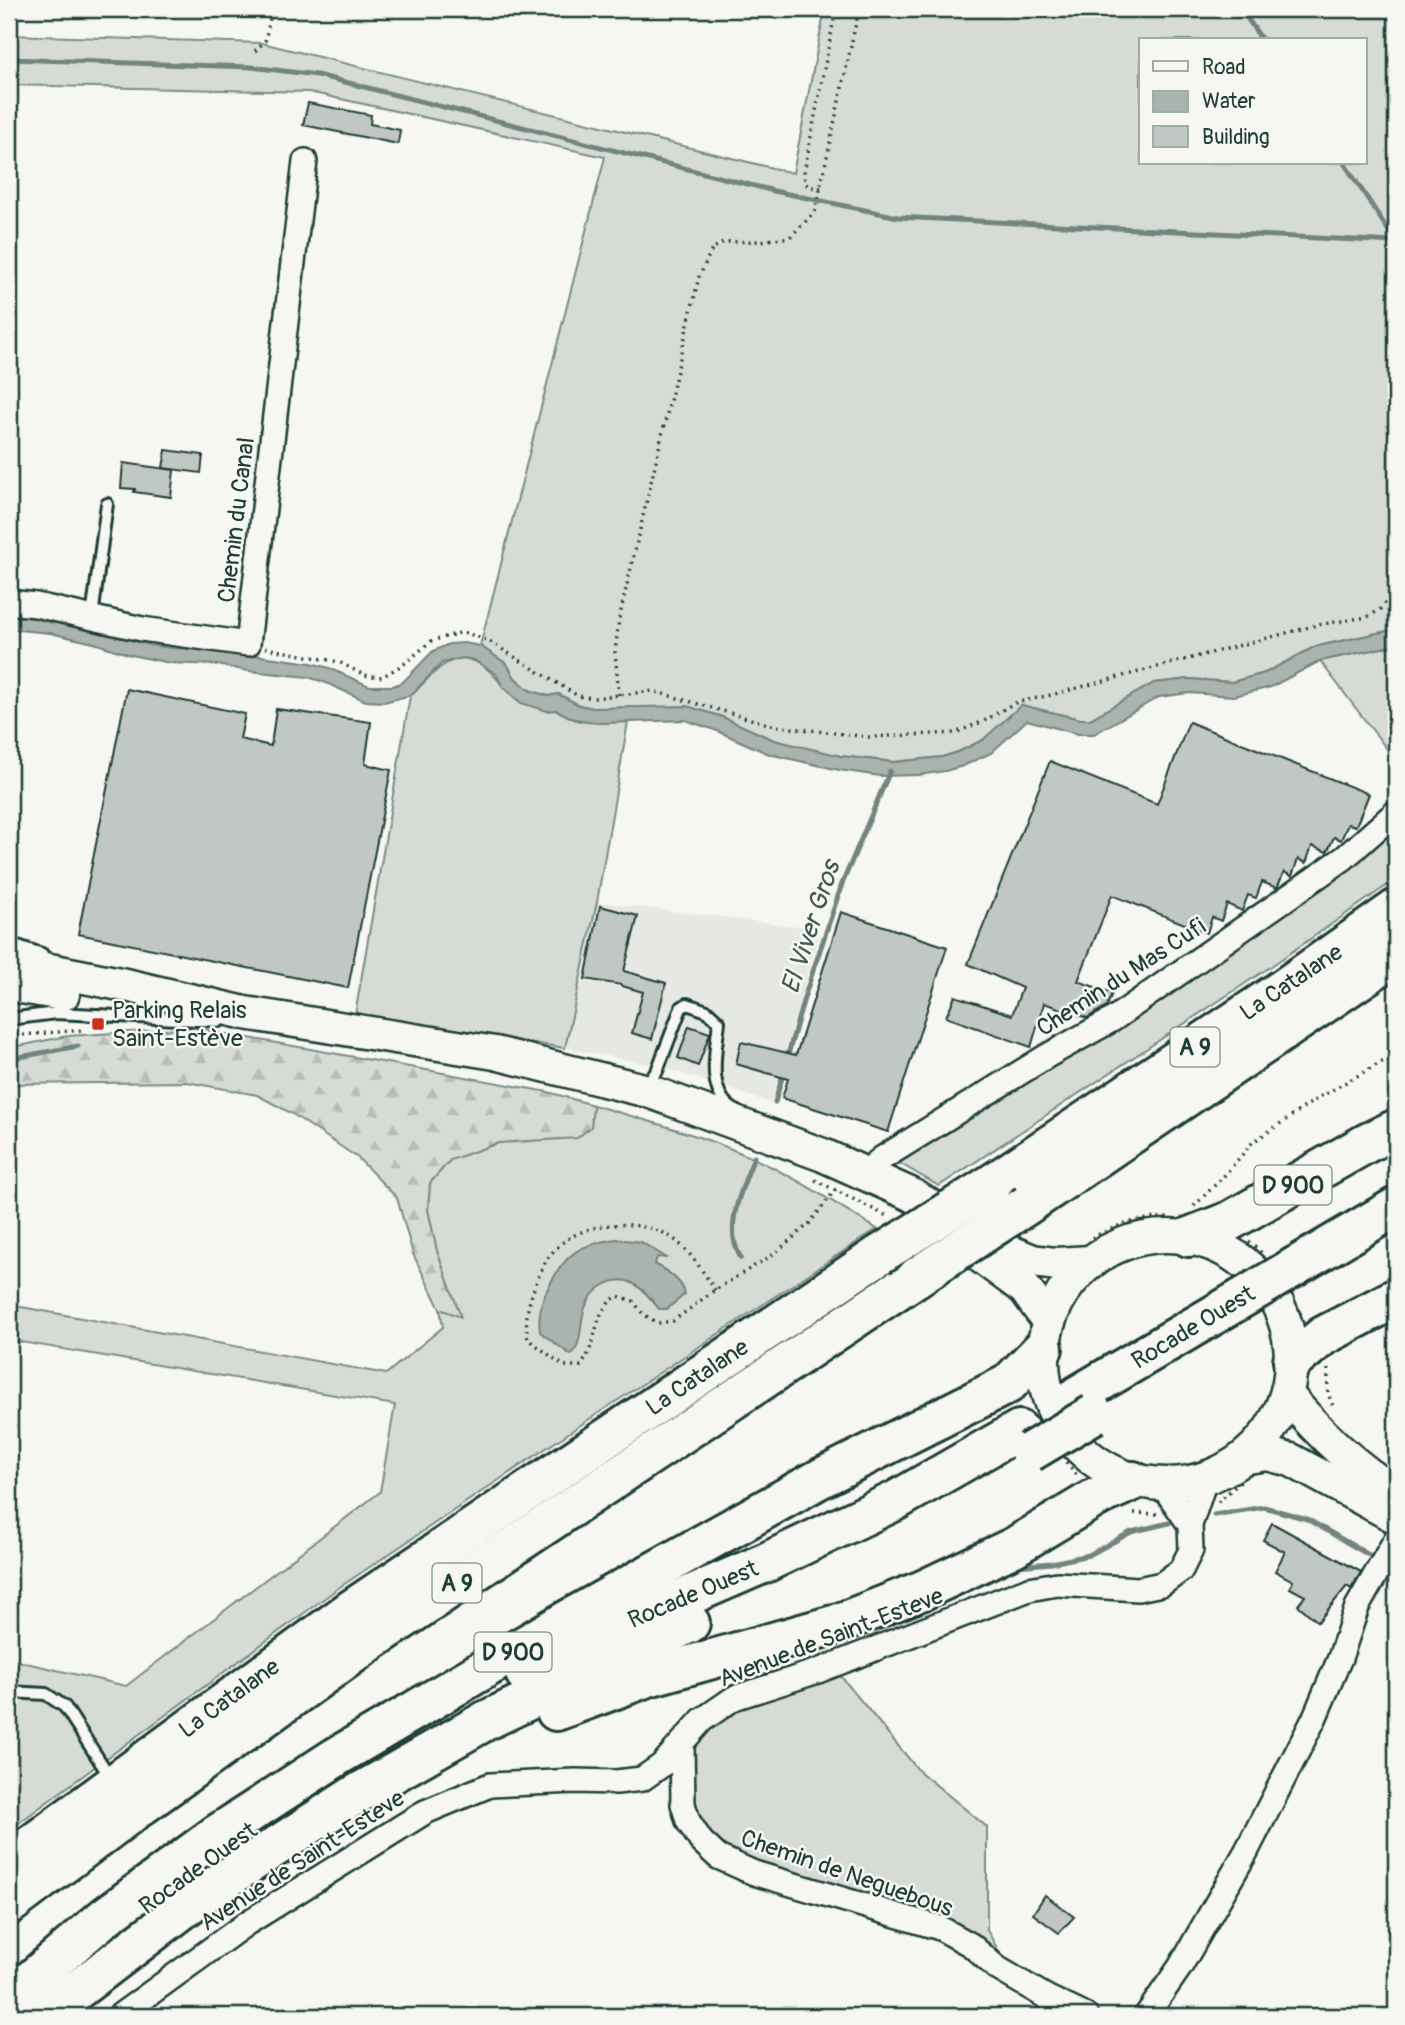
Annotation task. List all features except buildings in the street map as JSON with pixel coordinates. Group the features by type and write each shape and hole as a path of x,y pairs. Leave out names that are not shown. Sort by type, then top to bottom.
{"highway":[{"name":"La Catalane","path":"9,1861 352,1609 879,1255 1284,988 1396,909"},
{"name":"La Catalane","path":"9,1905 134,1811 371,1641 1027,1205 1396,955"},
{"name":"D 900","path":"1183,1236 1230,1221 1396,1129"},
{"name":"Rocade Ouest","path":"9,2010 165,1891 279,1811 390,1744 614,1628 767,1562 1024,1441 1302,1277 1396,1207"},
{"name":"Rocade Ouest","path":"1302,1277 1396,1236"},
{"path":"1303,1372 1323,1336 1396,1298"},
{"name":"D 900","path":"9,1999 106,1916 183,1859 336,1757 569,1619 821,1478 1008,1384 1046,1335"},
{"name":"Rocade Ouest","path":"43,2016 203,1894 355,1795 485,1721 657,1638 822,1565 921,1515 1024,1441"},
{"name":"D 900","path":"203,1894 392,1790 522,1724 648,1677 838,1624 911,1595 1014,1548 1095,1498 1139,1493"}],"main road":[{"path":"9,962 245,1013 545,1063 648,1091 823,1154 853,1177 985,1258 1025,1289 1046,1335"},
{"path":"9,985 551,1080 668,1113 910,1194 1008,1251 1033,1261 1056,1265 1090,1262"},
{"path":"1396,1493 1307,1419 1303,1372 1286,1318 1264,1280 1230,1252 1183,1236 1147,1237 1117,1246 1090,1262 1065,1288 1046,1335 1045,1382 1055,1415 1075,1444 1139,1493 1250,1468 1267,1454 1291,1460 1396,1517"},
{"path":"1250,1468 1303,1372"}],"street":[{"name":"Chemin du Canal","path":"248,644 304,161"},
{"path":"9,602 36,605 142,629 248,644"},
{"name":"Chemin du Mas Cufi","path":"853,1177 1047,1056 1112,1020 1343,858 1396,811"},
{"name":"Avenue de Saint-Esteve","path":"119,2016 247,1923 425,1812 490,1784 616,1782 642,1779 662,1765 702,1720 734,1698 818,1671 1029,1589 1057,1584 1138,1589 1162,1584 1181,1570 1191,1550 1189,1518 1205,1480"},
{"path":"1139,1493 1189,1518"},
{"path":"1146,2016 1180,1966 1246,1852 1314,1719 1340,1658 1357,1607 1396,1539"},
{"path":"682,1743 683,1804"},
{"path":"642,1779 668,1791 683,1804"},
{"name":"Chemin de Neguebous","path":"683,1804 688,1821 701,1841 718,1857 754,1873 940,1928 971,1945 997,1968 1048,1998 1086,2016"}],"lane":[{"path":"92,617 107,504"},
{"path":"9,943 48,956"},
{"path":"61,960 99,971 130,986"},
{"path":"495,1053 530,1055 648,1083 657,1072 681,1008 687,1004 707,1011 719,1022 714,1072 718,1090 732,1109 823,1154"},
{"path":"9,1019 56,1013 219,1021"},
{"path":"9,1692 46,1694 65,1707 114,1782"}],"path":[{"path":"255,51 265,41 272,9"},
{"path":"821,191 805,183 804,172 836,9"},
{"path":"619,695 615,652 619,619 699,277 712,249 724,242 790,237 815,212 859,9"},
{"path":"248,644 339,662 364,675 382,677 407,662 431,641 463,632 487,640 578,696 594,698 653,691 775,726 869,737 955,733 984,721 1013,703 1317,625 1367,617 1380,610 1394,593 1396,586"},
{"path":"1183,1236 1196,1201 1223,1177 1253,1142 1318,1098 1396,1054"},
{"path":"715,1290 696,1262 679,1244 658,1230 625,1224 598,1226 575,1235 552,1252 531,1297 525,1324 528,1339 565,1366 581,1366 591,1353 600,1315 606,1303 618,1296 633,1301 643,1314 658,1322 673,1321 715,1290 774,1254 809,1224 853,1177"},
{"path":"1303,1372 1328,1393 1335,1411"},
{"path":"1139,1493 1189,1518 1226,1497 1250,1468"}],"shaded area":[{"path":"597,902 820,929 771,1103 659,1066 565,1048"}],"green space":[{"path":"825,9 1396,9 1396,629 1314,647 1265,673 1232,682 1189,679 1154,683 1090,719 1022,705 983,740 958,752 942,757 894,762 841,756 804,748 774,740 720,716 616,707 615,710 593,708 579,705 559,694 548,696 529,690 515,678 507,664 480,646 605,157 309,92 9,85 9,35 262,43 793,173"},
{"path":"1396,645 1396,761 1320,661"},
{"path":"463,658 482,665 522,702 554,709 580,721 628,722 597,902 565,1048 355,1015 410,696 440,667"},
{"path":"1396,823 1396,879 1270,967 939,1186 894,1160"},
{"path":"194,1028 548,1092 593,1105 591,1127 577,1138 498,1143 450,1160 430,1183 428,1210 437,1251 461,1317 440,1309 413,1254 397,1198 358,1158 291,1113 257,1095 187,1082 9,1084 9,1048 67,1036"},
{"path":"593,1105 686,1133 759,1161 877,1229 337,1589 9,1830 9,1659 126,1686 380,1492 395,1405 9,1340 9,1298 16,1306 386,1374 443,1327 440,1309 460,1316 437,1251 428,1210 430,1183 450,1160 498,1143 591,1127"},
{"path":"839,1674 919,1771 987,1827 987,1930 1003,1959 724,1847 701,1821 694,1801 691,1750 710,1728 739,1708"}],"water":[{"path":"9,614 53,619 98,629 149,645 218,650 311,663 369,686 393,686 403,682 433,651 449,644 464,643 480,646 507,664 515,678 529,690 548,696 558,694 579,705 593,708 687,706 720,716 774,740 841,756 894,762 942,757 958,752 983,740 1021,705 1090,719 1154,683 1189,679 1232,682 1265,673 1314,647 1396,629 1396,645 1320,661 1271,687 1234,696 1189,693 1159,697 1094,734 1078,734 1027,720 991,753 963,766 919,775 880,776 769,754 685,720 601,723 574,719 556,710 547,711 521,703 503,687 496,674 474,660 463,658 442,663 411,695 384,702 366,701 308,677 217,665 170,663 50,633 9,629"},
{"path":"617,1239 641,1242 667,1258 657,1257 655,1264 677,1280 685,1294 667,1309 659,1309 647,1294 634,1284 619,1280 610,1282 601,1287 586,1305 579,1339 571,1355 540,1332 544,1298 554,1276 567,1259 593,1244"}],"waterway":[{"path":"1241,9 1261,38"},
{"path":"9,59 251,67 317,75 774,191 898,217 1396,242"},
{"path":"1345,164 1396,242"},
{"name":"El Viver Gros","path":"787,1058 842,884 890,771"},
{"path":"9,1059 78,1046"},
{"name":"El Viver Gros","path":"775,1102 784,1071"},
{"name":"El Viver Gros","path":"741,1258 733,1234 734,1221 740,1194 754,1157"},
{"name":"El Viver Gros","path":"1214,1515 1264,1507 1307,1519 1374,1558"},
{"name":"El Viver Gros","path":"1017,1566 1052,1563 1089,1555 1131,1532 1169,1523"}],"place":[{"name":"Parking Relais Saint-Estève","path":"98,1024"}]}
